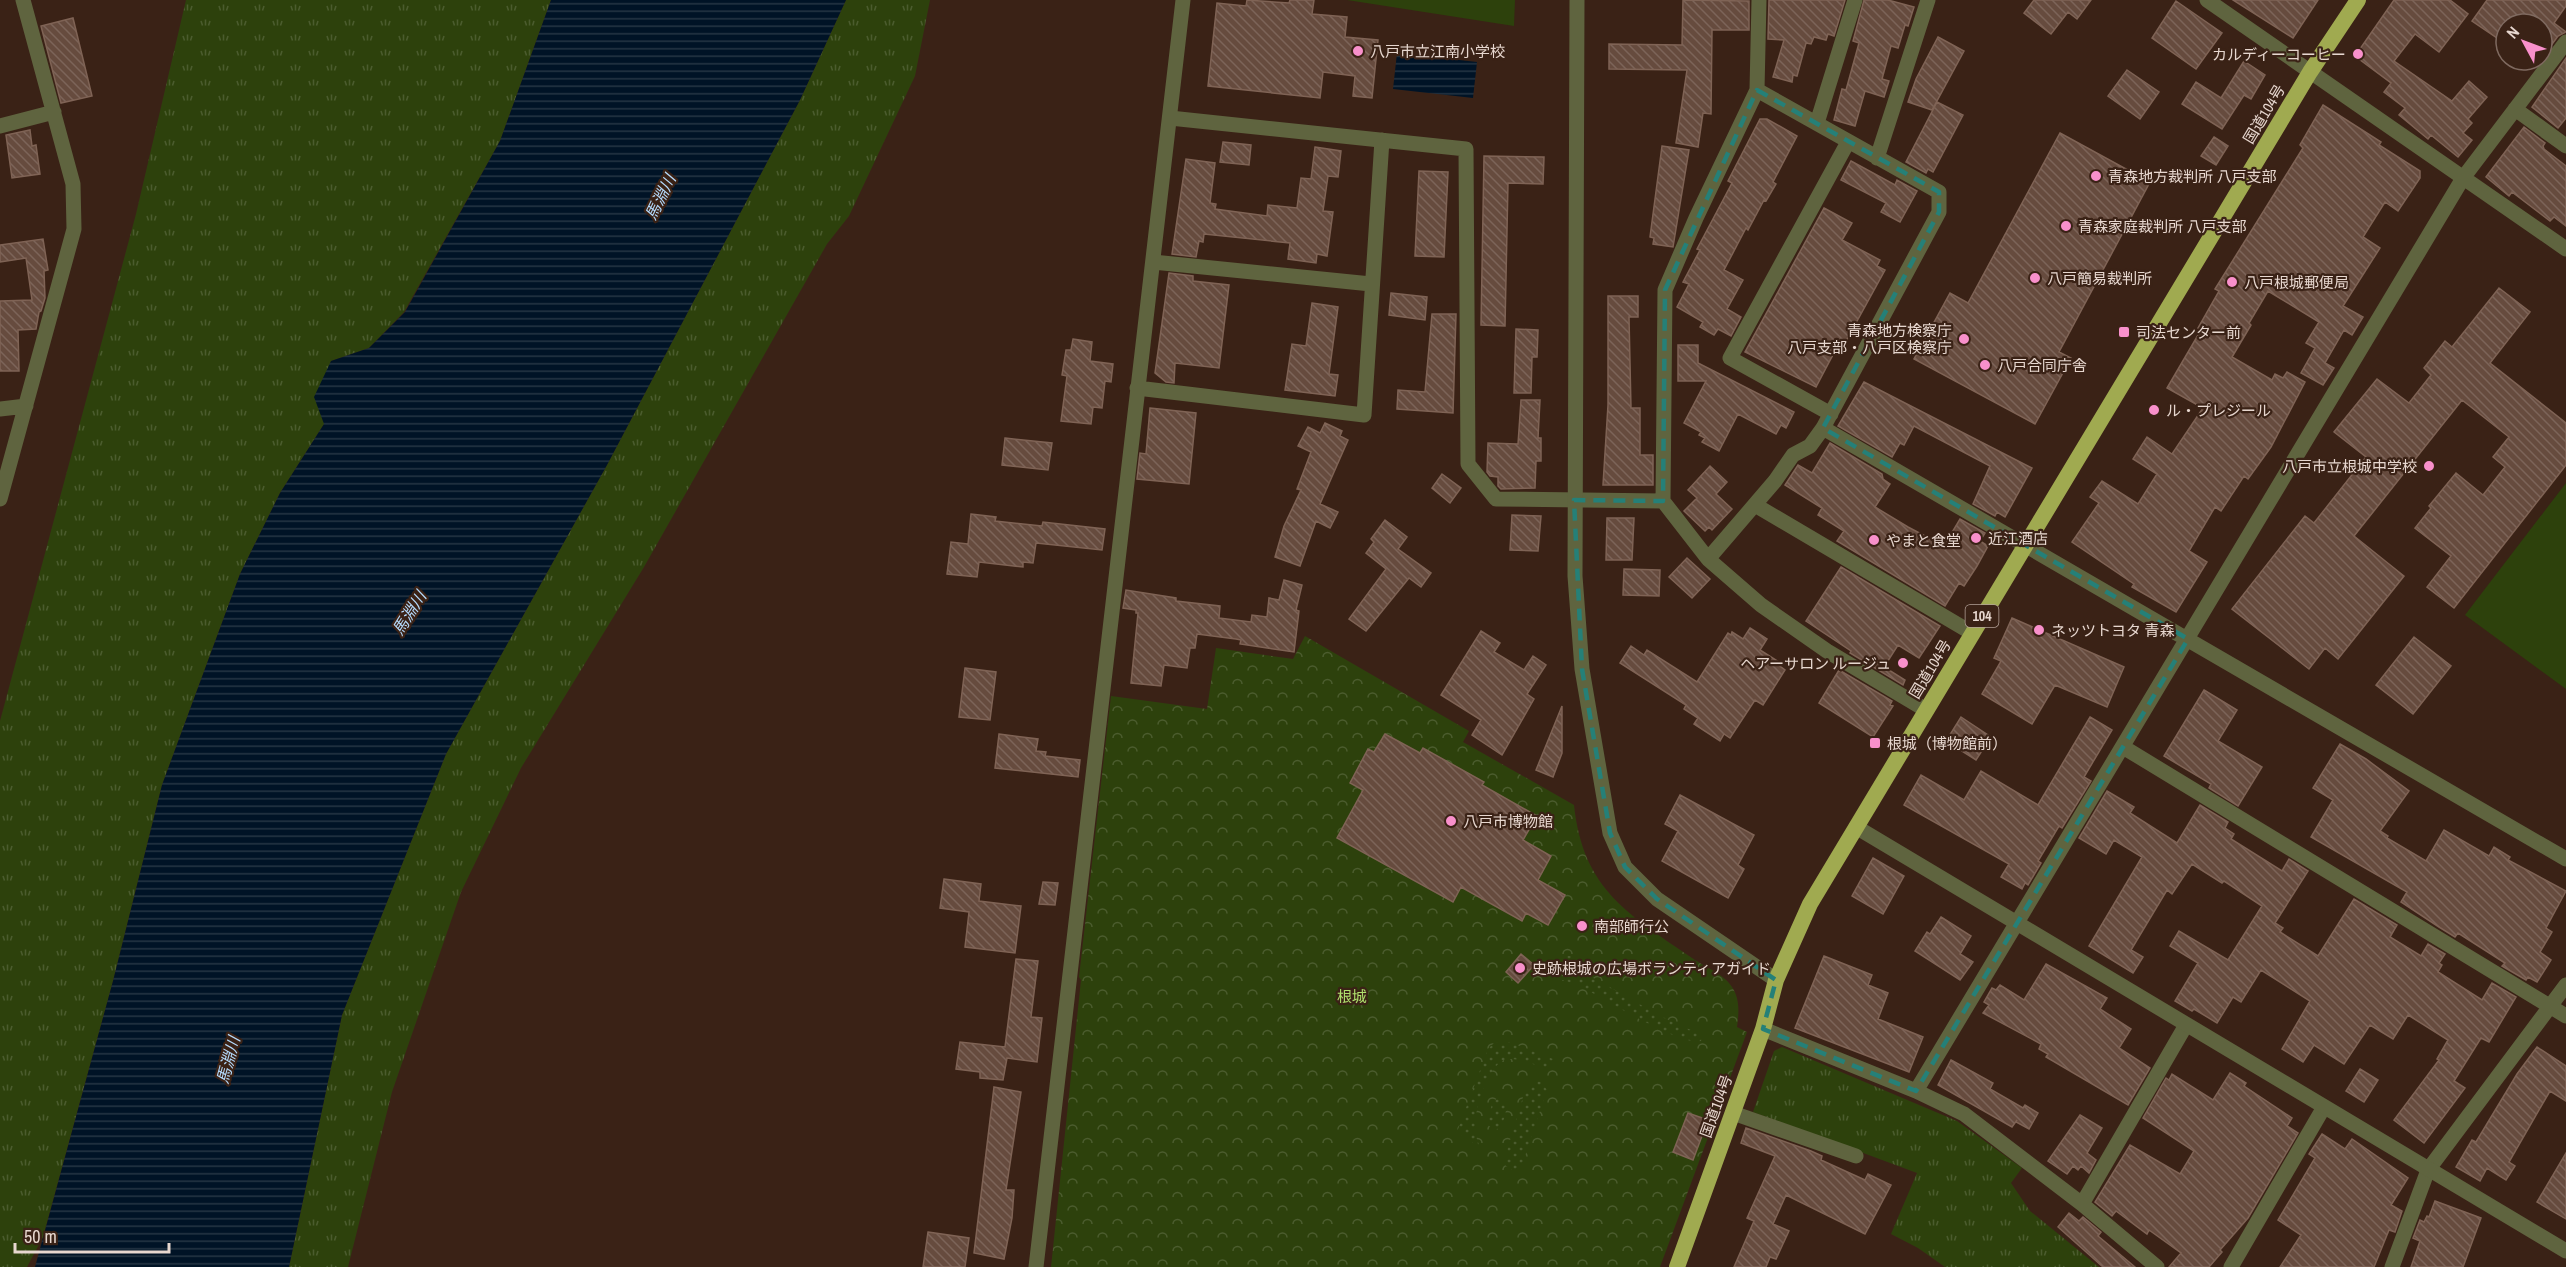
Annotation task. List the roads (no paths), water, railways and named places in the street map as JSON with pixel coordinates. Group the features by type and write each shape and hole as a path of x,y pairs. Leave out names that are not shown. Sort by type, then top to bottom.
{"highway":[{"name":"国道104号","path":"1677,1267 1763,1029 1776,980 1810,904 2310,72 2358,0"}],"street":[{"path":"0,499 74,228 73,184 24,0"},
{"path":"1036,1267 1183,0"},
{"path":"1577,0 1575,576 1582,669 1610,833 1625,867 1657,899 1776,980"},
{"path":"1759,0 1757,90 1696,218 1665,290 1664,501 1708,559 1761,605 1827,651 1926,710"},
{"path":"1817,123 1855,0"},
{"path":"1877,158 1928,0"},
{"path":"2207,0 2566,249"},
{"path":"1916,1091 2014,923 2123,747 2463,178 2566,42"},
{"path":"1708,559 1755,505 1793,455 1810,446 1827,421 1939,212 1939,192 1757,90"},
{"path":"2514,110 2566,146"},
{"path":"0,126 54,112"},
{"path":"1170,118 1466,150 1468,464 1496,499 1664,501"},
{"path":"1137,388 1364,415 1382,140"},
{"path":"1848,142 1730,358 2025,545 2566,859"},
{"path":"1153,262 1371,284"},
{"path":"0,409 26,406"},
{"path":"1755,505 1972,633"},
{"path":"2123,747 2566,1016"},
{"path":"1856,827 2566,1251"},
{"path":"2392,1267 2428,1170 2566,985"},
{"path":"2082,1204 2186,1025"},
{"path":"1763,1029 1916,1091 1964,1114 2082,1204 2157,1267"},
{"path":"2231,1267 2324,1107"},
{"path":"1733,1113 1856,1156"}],"water":[{"name":"馬淵川","path":"551,0 846,0 800,100 607,465 446,754 342,1015 289,1267 35,1267 113,981 162,785 240,574 280,493 324,424 314,397 331,361 369,348 405,312 500,141"},
{"path":"1397,53 1477,62 1473,98 1393,89"}],"place":[{"name":"八戸市立江南小学校","path":"1358,51"},
{"name":"カルディーコーヒー","path":"2358,54"},
{"name":"青森地方裁判所 八戸支部","path":"2096,176"},
{"name":"青森家庭裁判所 八戸支部","path":"2066,226"},
{"name":"八戸簡易裁判所","path":"2035,278"},
{"name":"八戸根城郵便局","path":"2232,282"},
{"name":"司法センター前","path":"2124,332"},
{"name":"青森地方検察庁 八戸支部・八戸区検察庁","path":"1964,339"},
{"name":"八戸合同庁舎","path":"1985,365"},
{"name":"ル・プレジール","path":"2154,410"},
{"name":"八戸市立根城中学校","path":"2429,466"},
{"name":"近江酒店","path":"1976,538"},
{"name":"やまと食堂","path":"1874,540"},
{"name":"ネッツトヨタ 青森","path":"2039,630"},
{"name":"ヘアーサロン ルージュ","path":"1903,663"},
{"name":"根城（博物館前）","path":"1875,743"},
{"name":"八戸市博物館","path":"1451,821"},
{"name":"南部師行公","path":"1582,926"},
{"name":"史跡根城の広場ボランティアガイド","path":"1520,968"}],"park label":[{"name":"根城","path":"1352,996"}]}
